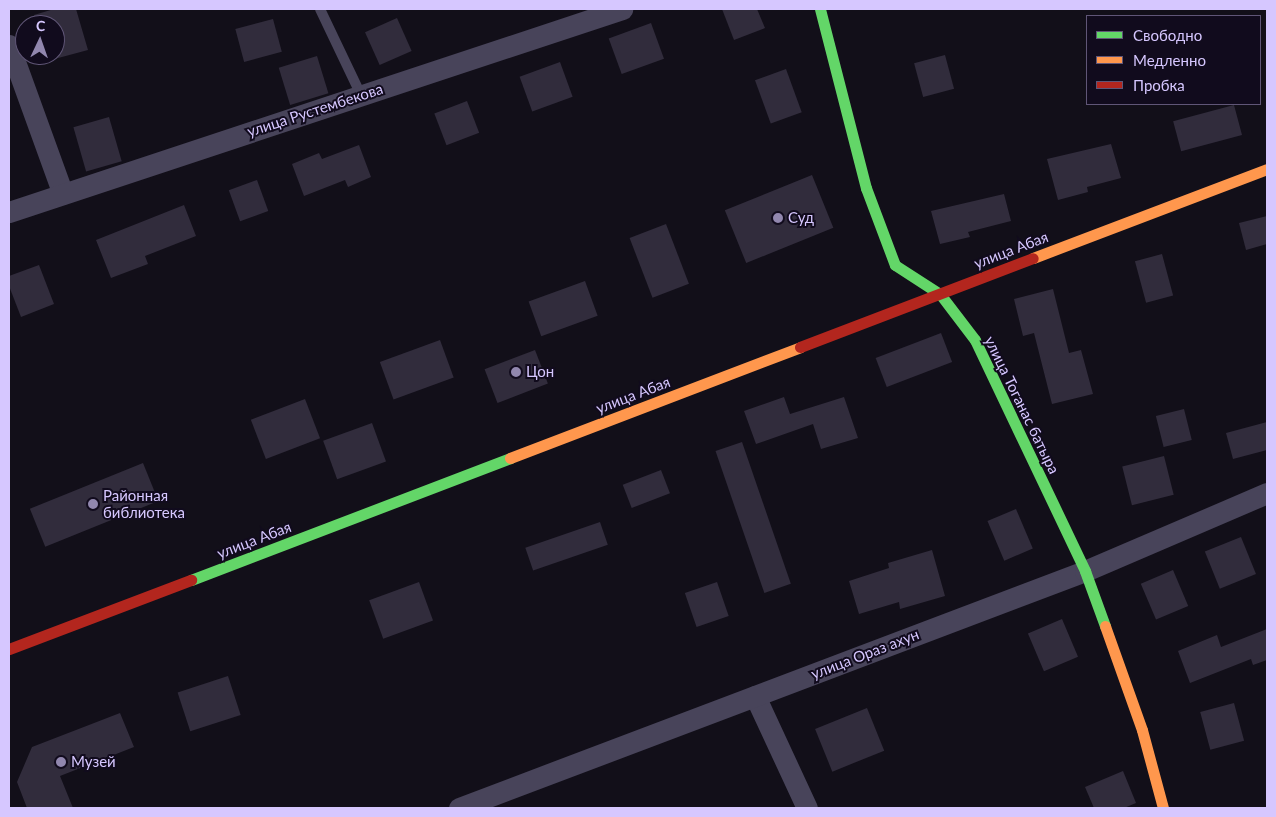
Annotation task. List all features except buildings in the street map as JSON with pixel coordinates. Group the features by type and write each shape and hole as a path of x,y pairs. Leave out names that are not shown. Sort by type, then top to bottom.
{"street":[{"name":"улица Рустембекова","path":"9,212 622,9"},
{"name":"улица Тоганас батыра","path":"820,9 866,188 895,265 940,294 976,340 1085,571 1142,730 1163,808"},
{"path":"9,45 63,194"},
{"name":"улица Абая","path":"9,650 1267,169"},
{"name":"улица Ораз ахун","path":"459,808 1085,571 1267,492"},
{"path":"755,696 807,808"}],"lane":[{"path":"320,9 362,95"}],"traffic: fast":[{"path":"820,9 866,188 895,265 940,294 975,340 1085,571 1105,626"},
{"path":"191,580 510,458"}],"traffic: slow":[{"path":"1033,258 1267,169"},
{"path":"510,458 800,347"},
{"path":"1105,626 1142,730 1163,808"}],"traffic: jam":[{"path":"800,347 1033,258"},
{"path":"9,649 191,580"}],"place":[{"name":"Суд","path":"778,218"},
{"name":"Цон","path":"516,372"},
{"name":"Районная библиотека","path":"93,504"},
{"name":"Музей","path":"61,762"}]}
